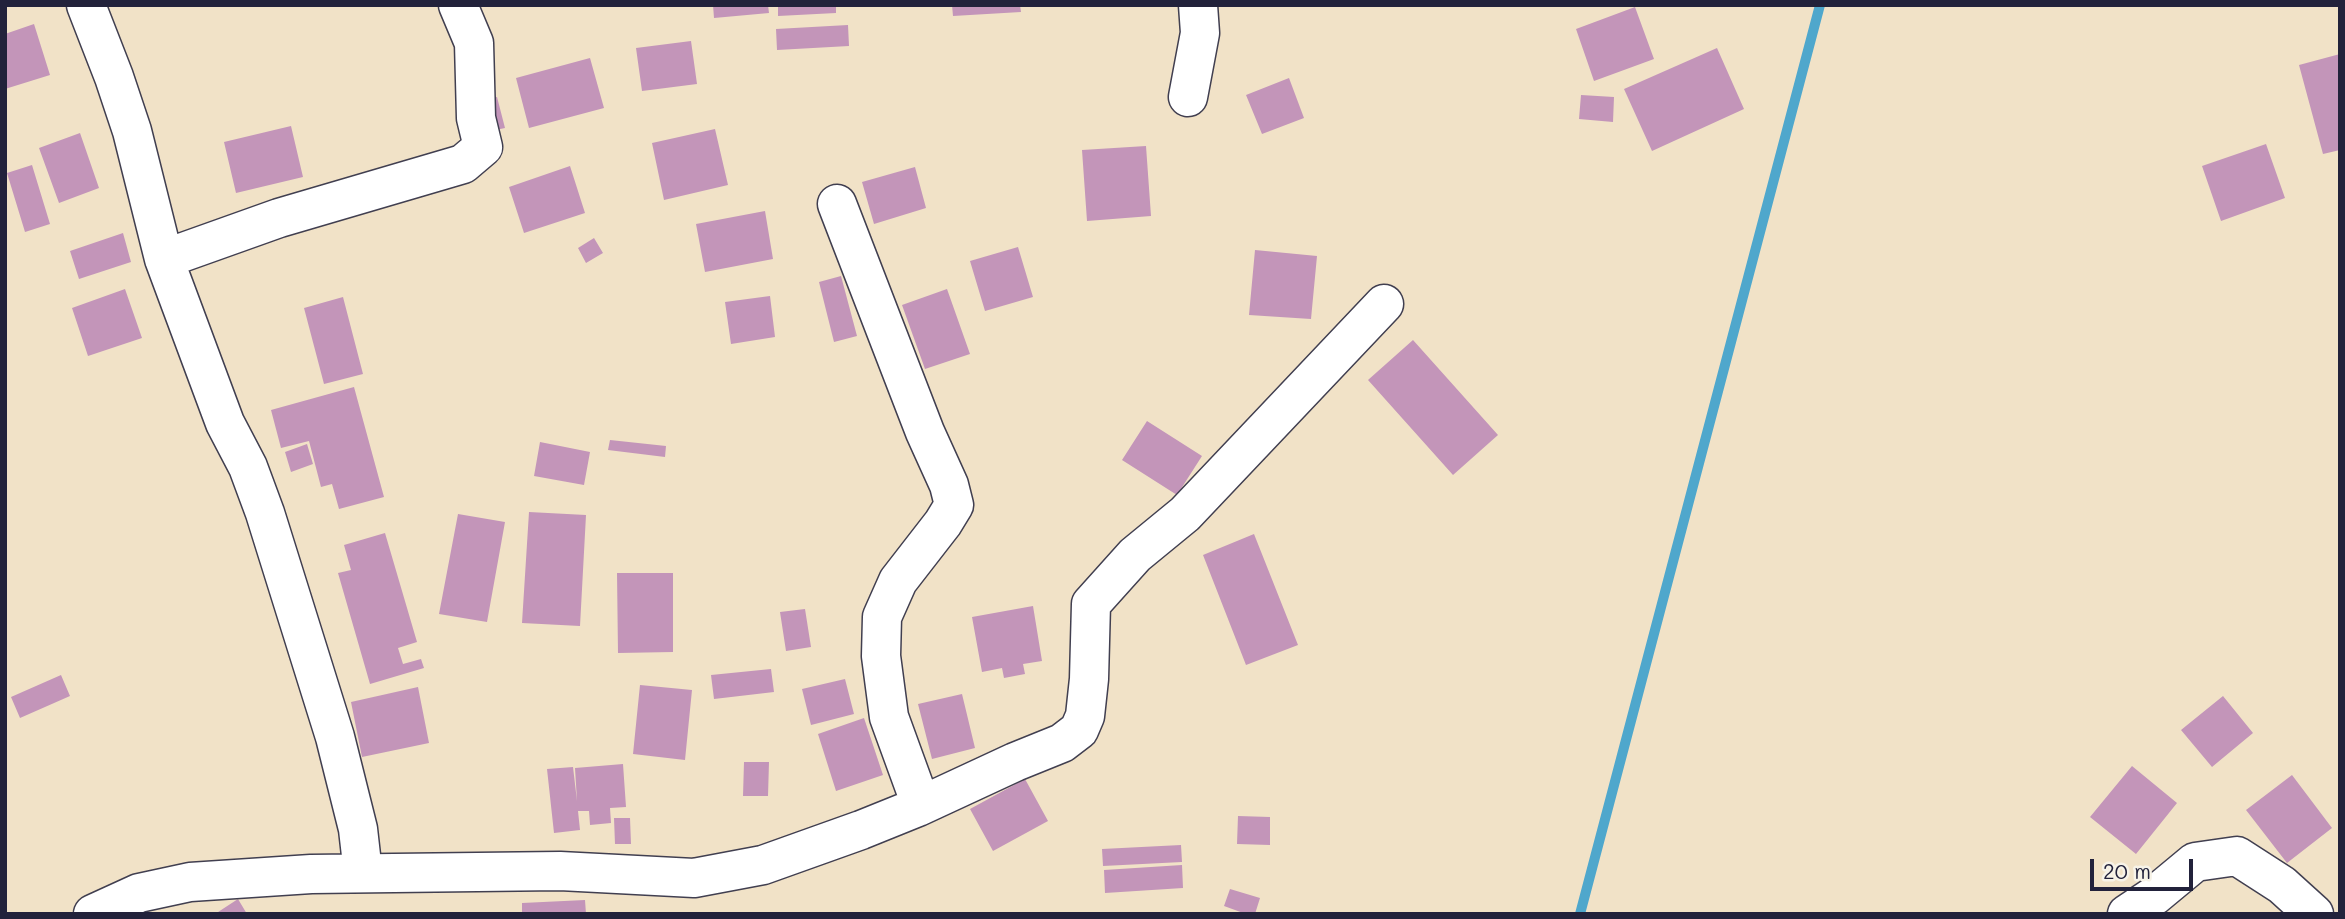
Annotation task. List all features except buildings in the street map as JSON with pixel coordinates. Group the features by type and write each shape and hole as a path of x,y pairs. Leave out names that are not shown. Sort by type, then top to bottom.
{"street":[{"path":"86,5 132,131 164,259 225,423 248,467 265,513 335,737 358,828 363,873"},
{"path":"164,259 279,218 463,164 482,147 476,118 474,43 458,5"},
{"path":"1188,97 1200,33 1198,5"},
{"path":"837,204 920,419 949,485 954,505 898,581 882,617 881,656 889,717 921,806"},
{"path":"93,914 139,894 190,881 363,873 560,871 694,878 763,865 921,806 1062,743 1079,730 1085,716 1091,604 1135,555 1194,505 1384,304"},
{"path":"2127,914 2154,896 2195,862 2237,856 2283,885 2314,914"}],"waterway":[{"path":"1580,914 1820,5"}]}
